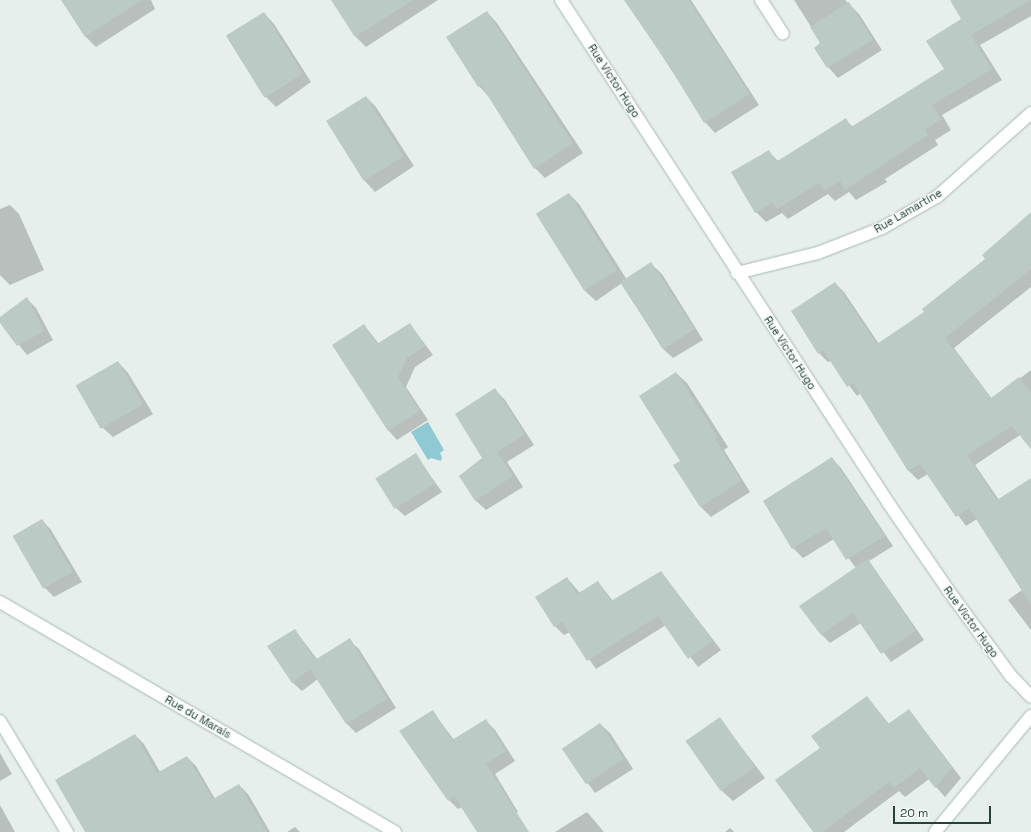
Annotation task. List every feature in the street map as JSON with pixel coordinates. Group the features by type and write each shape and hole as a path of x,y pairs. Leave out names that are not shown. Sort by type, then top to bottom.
{"street":[{"name":"Rue Victor Hugo","path":"561,0 737,273 943,584 1011,676 1031,698"},
{"path":"761,0 783,34"},
{"name":"Rue Lamartine","path":"737,273 818,253 882,228 938,196 1031,114"},
{"name":"Rue du Marais","path":"0,602 395,832"},
{"path":"935,832 1031,716"},
{"path":"0,720 67,832"}],"water":[{"path":"428,422 444,450 440,453 442,457 441,461 431,458 428,460 411,432"}],"building":[{"path":"61,0 142,0 85,37"},
{"path":"331,0 413,0 355,37"},
{"path":"624,0 689,0 750,94 704,123 668,64"},
{"path":"950,0 1031,0 971,35 992,69 932,105 941,119 925,130 928,135 845,190 840,181 824,191 819,183 777,209 772,203 755,213 731,172 769,150 776,162 846,118 851,127 944,69 926,41 961,19"},
{"path":"849,2 873,40 827,68 814,48 820,43 810,27"},
{"path":"487,11 573,143 534,169 481,85 478,87 446,37"},
{"path":"264,12 303,74 265,98 226,36"},
{"path":"366,96 404,156 364,181 326,121"},
{"path":"569,193 617,270 584,291 536,214"},
{"path":"1031,212 1031,269 945,338 991,398 1019,377 1031,393 1031,449 1012,426 967,455 997,500 1031,478 1031,605 969,508 956,517 920,464 908,471 853,383 847,387 823,350 818,354 791,311 835,282 877,344 924,312 922,309 985,259 982,255"},
{"path":"651,262 695,329 664,349 620,282"},
{"path":"27,297 44,331 17,346 0,323 0,317"},
{"path":"410,323 425,346 407,358 398,377 420,411 388,431 332,345 364,324 377,344"},
{"path":"118,361 143,404 101,429 76,386"},
{"path":"676,372 718,437 715,439 741,481 700,507 673,465 680,461 639,396"},
{"path":"495,388 525,434 497,452 513,476 475,501 459,476 482,458 455,414"},
{"path":"416,453 435,484 394,509 375,478"},
{"path":"832,457 885,536 846,560 826,528 792,549 763,501"},
{"path":"42,519 72,572 43,589 13,536"},
{"path":"868,559 916,631 881,654 853,613 821,635 799,606"},
{"path":"661,571 713,641 688,659 658,616 587,661 562,622 554,627 535,597 567,577 577,594 598,581 611,601"},
{"path":"295,629 315,660 350,638 387,699 346,724 310,669 292,683 267,646"},
{"path":"867,696 888,724 909,709 952,768 935,788 920,768 894,788 889,782 822,832 813,832 775,780 820,748 811,736"},
{"path":"433,710 452,740 486,719 506,751 486,764 529,832 477,832 454,796 448,801 399,731"},
{"path":"720,717 755,767 721,791 686,741"},
{"path":"600,723 624,759 586,784 562,749"},
{"path":"135,734 157,773 187,756 213,799 239,784 267,832 85,832 55,780"}]}
